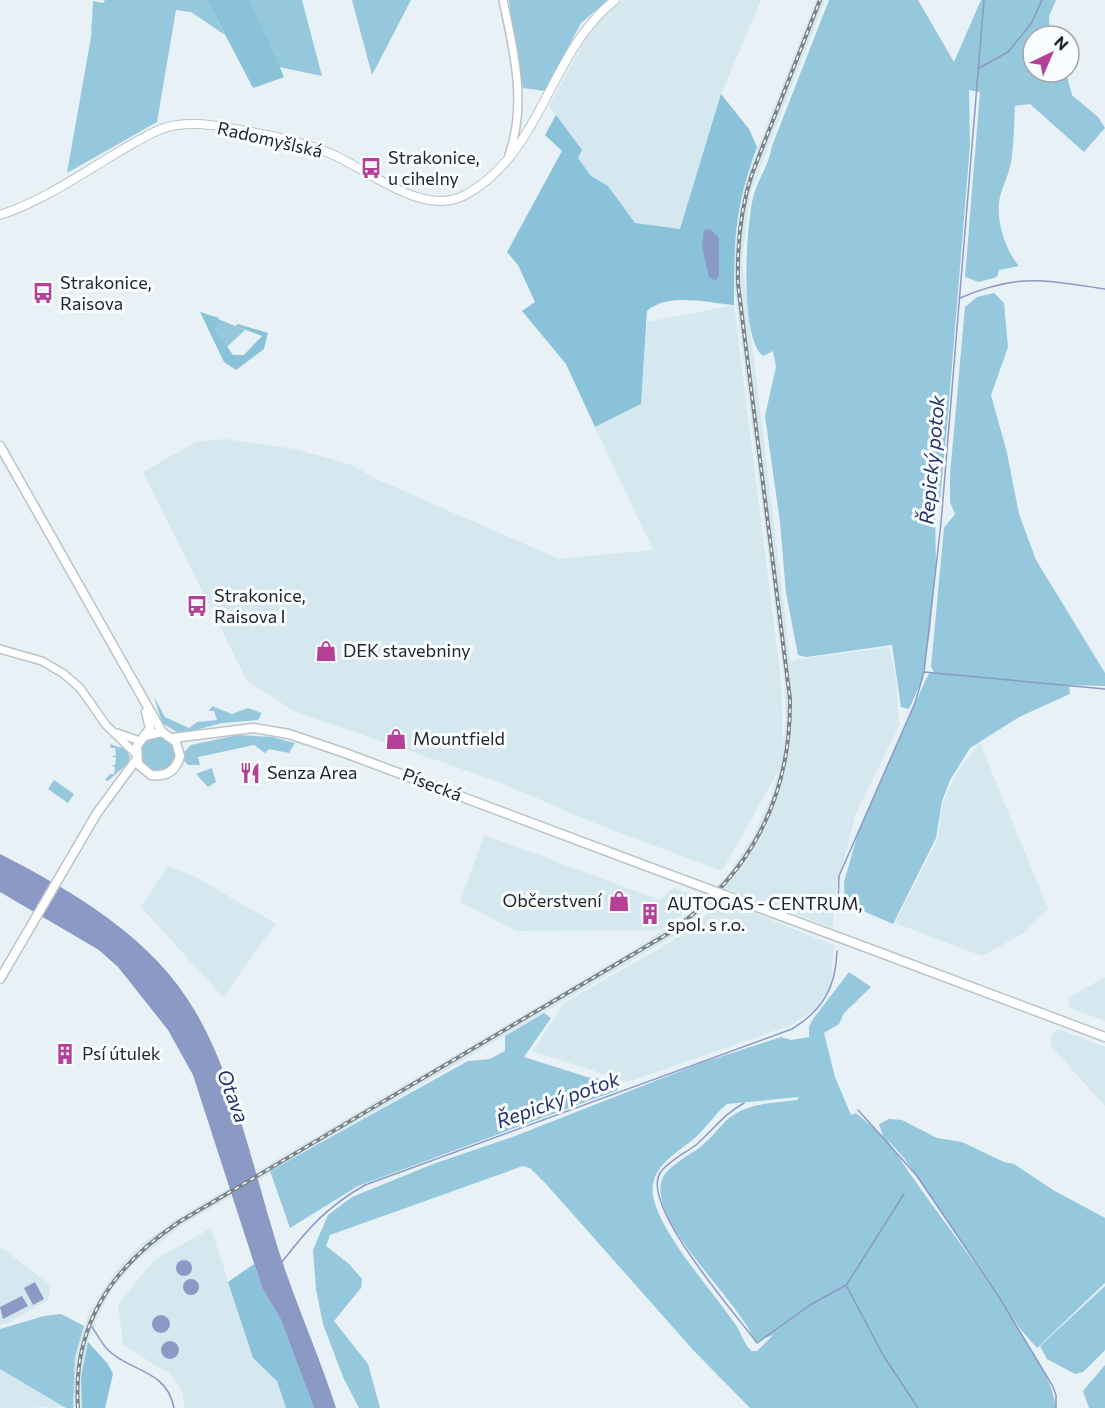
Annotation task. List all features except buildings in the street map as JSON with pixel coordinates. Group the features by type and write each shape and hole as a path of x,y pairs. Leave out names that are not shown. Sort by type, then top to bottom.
{"main road":[{"name":"Radomyšlská","path":"0,215 34,201 148,135 177,125 230,129 303,144 335,156 419,198 431,201 448,201 466,195 507,160 525,136 586,29 615,0"},
{"path":"0,446 143,700 162,732 173,738 180,752 176,766 165,775 151,775 144,772 136,756"},
{"path":"0,979 75,851 136,756 142,738 150,728 143,700"},
{"name":"Písecká","path":"173,738 253,728 298,737 1105,1037"},
{"path":"142,738 162,732"},
{"name":"Písecká","path":"180,752 188,743 210,733"},
{"path":"117,786 132,776 144,772"}],"street":[{"path":"503,0 517,74 516,135 507,160"},
{"path":"0,649 32,657 64,674 80,688 112,731 136,756"},
{"path":"112,731 142,738"}],"shaded area":[{"path":"105,0 207,0 225,35 191,12 176,10 157,122 67,173 91,37 93,1 103,3"},
{"path":"207,0 250,0 284,77 253,88"},
{"path":"250,0 302,0 322,76 279,67"},
{"path":"352,0 411,0 372,75"},
{"path":"509,0 608,0 581,23 545,91 523,88 515,55"},
{"path":"623,0 761,0 721,94 681,229 635,223 608,186 591,176 578,158 582,150 549,106 589,33 603,15"},
{"path":"816,0 825,0 750,194 742,261 791,665 794,660 889,647 896,678 899,726 855,815 834,899 833,928 727,889 672,937 181,1226 135,1262 112,1289 88,1342 81,1377 82,1408 73,1408 75,1357 89,1312 117,1269 143,1243 176,1219 630,952 688,914 726,877 752,838 771,797 779,770 722,871 594,823 494,780 296,712 247,681 143,472 196,442 225,439 295,449 352,465 374,478 559,559 653,550 595,427 641,404 647,322 734,305 781,681 783,746 786,721 784,678 734,285 734,239 741,192"},
{"path":"829,0 918,0 954,62 981,0 1056,0 1049,16 1049,24 1021,24 1021,84 1069,84 1072,95 1098,117 1105,128 1084,152 1030,104 1015,106 1011,162 1000,197 999,214 1002,233 1009,251 1019,266 999,270 997,277 979,282 965,277 980,92 969,90 970,145 947,426 940,499 935,511 936,565 930,632 922,680 909,709 901,707 892,645 806,657 798,655 786,593 780,522 765,416 776,367 773,351 763,356 755,345 747,305 750,212 772,146"},
{"path":"721,94 749,129 757,147 749,169 737,225 734,305 677,300 656,305 647,311 641,404 595,427 566,364 522,311 535,302 518,265 507,252 562,151 545,135 556,115 582,150 578,158 591,176 608,186 635,223 680,229"},
{"path":"710,229 719,238 719,275 716,281 709,277 702,247 704,230"},
{"path":"994,293 1004,303 1008,347 991,395 1007,453 1019,514 1036,560 1105,673 1105,686 1069,685 1070,694 1019,717 970,748 950,780 942,801 936,838 893,924 845,903 844,882 858,833 926,679 930,672 934,672 931,667 944,528 955,514 950,502 950,475 965,307 977,297"},
{"path":"200,312 219,318 215,329 233,355 244,355 262,336 235,326 238,324 268,333 264,349 236,370 224,362"},
{"path":"218,319 245,330 227,347 215,329"},
{"path":"154,697 165,717 189,728 197,722 217,720 214,711 209,711 212,706 232,714 248,708 262,713 258,720 222,723 180,734 162,723"},
{"path":"238,735 272,737 295,743 289,753 269,749 265,753 254,745 198,757 200,765 188,765 184,761 183,753 191,745"},
{"path":"158,737 170,742 175,754 170,766 158,771 146,766 141,754 146,742"},
{"path":"980,743 1048,909 1024,933 982,956 895,923 937,841 943,802 957,772"},
{"path":"110,744 125,749 130,757 127,764 108,781 105,780 110,774 114,774 115,767 111,765 115,765 116,757 111,757 116,755 115,748 111,748"},
{"path":"212,768 216,782 208,787 196,774"},
{"path":"54,780 74,794 68,803 48,789"},
{"path":"484,835 660,900 673,888 703,899 662,930 516,931 460,902"},
{"path":"0,854 83,901 134,939 157,961 195,1011 221,1064 232,1093 276,1242 336,1408 314,1408 280,1318 262,1288 193,1075 168,1030 118,967 99,950 0,892"},
{"path":"168,866 196,877 276,924 223,997 141,907"},
{"path":"721,904 746,910 834,945 831,986 817,1008 791,1025 628,1082 533,1051 564,1003 669,943"},
{"path":"849,972 871,987 844,1013 839,1024 824,1033 835,1077 851,1115 856,1113 883,1136 879,1124 889,1119 902,1120 937,1138 962,1142 1004,1162 1014,1164 1053,1190 1105,1218 1105,1283 1037,1348 1021,1330 904,1158 887,1139 1008,1312 1044,1372 1052,1390 1056,1408 750,1408 694,1351 547,1185 530,1168 523,1166 330,1235 326,1246 349,1264 362,1279 361,1288 334,1321 368,1364 380,1408 359,1408 343,1377 323,1324 316,1289 313,1250 328,1215 352,1197 701,1063 781,1037 791,1040 809,1037 809,1027","holes":["799,1097 797,1100 761,1105 735,1114 703,1145 673,1166 662,1180 661,1197 668,1218 681,1239 733,1306 755,1342 773,1335 757,1351 752,1351 671,1236 654,1199 653,1184 660,1168 699,1134 727,1104"]},
{"path":"1105,977 1105,1021 1070,1008 1068,998"},
{"path":"544,1013 551,1018 524,1057 587,1077 617,1081 618,1090 358,1186 290,1228 270,1171 468,1061 490,1059 505,1051 505,1036"},
{"path":"1058,1029 1105,1047 1105,1106 1051,1046 1051,1037"},
{"path":"211,1228 253,1358 277,1381 286,1408 185,1408 182,1391 170,1374 123,1345 118,1304 154,1260"},
{"path":"0,1246 51,1286 48,1300 8,1323 0,1325"},
{"path":"184,1260 190,1262 192,1268 190,1274 184,1276 178,1274 176,1268 178,1262"},
{"path":"254,1264 262,1288 280,1318 314,1408 286,1408 277,1381 253,1358 228,1282"},
{"path":"188,1279 194,1279 199,1287 197,1293 188,1295 183,1290 183,1284"},
{"path":"35,1282 44,1299 33,1305 24,1288"},
{"path":"1105,1286 1105,1350 1083,1372 1075,1374 1047,1359 1040,1346"},
{"path":"22,1296 28,1306 3,1319 0,1307"},
{"path":"61,1314 84,1326 75,1357 73,1408 66,1408 0,1369 0,1329 44,1316"},
{"path":"161,1315 168,1317 170,1324 168,1331 161,1333 154,1331 152,1324 154,1317"},
{"path":"170,1341 177,1343 179,1350 177,1357 170,1359 163,1357 161,1350 163,1343"},
{"path":"88,1342 108,1364 113,1374 105,1408 82,1408 81,1377"},
{"path":"1105,1365 1105,1408 1089,1408 1083,1391"},
{"path":"0,1369 31,1385 67,1407 0,1408"}],"waterway":[{"name":"Řepický potok","path":"838,905 839,876 915,703 924,672 941,523 984,0"},
{"path":"979,68 1008,52 1031,24 1042,0"},
{"path":"960,298 999,285 1031,281 1105,289"},
{"path":"924,672 1105,689"},
{"name":"Řepický potok","path":"282,1262 319,1219 340,1201 365,1185 792,1029 812,1014 826,996 834,976 837,951"},
{"path":"744,1103 730,1112 696,1145 672,1161 660,1173 658,1189 664,1209 676,1234 693,1260 757,1343 810,1305 846,1285 883,1355 918,1408"},
{"path":"858,1110 917,1176 999,1297 1052,1385 1056,1395 1056,1408"},
{"path":"847,1284 904,1194"},
{"path":"92,1327 106,1348 116,1357 146,1372 164,1385 174,1408"}],"railway":[{"path":"78,1408 78,1378 82,1350 90,1325 101,1301 116,1279 134,1258 155,1240 179,1222 669,933 722,886 743,860 760,832 774,802 783,770 790,699 738,284 739,242 742,215 752,174 820,0"}],"place":[{"name":"Strakonice, u cihelny","path":"371,168"},
{"name":"Strakonice, Raisova","path":"43,293"},
{"name":"Strakonice, Raisova I","path":"197,606"},
{"name":"DEK stavebniny","path":"326,651"},
{"name":"Mountfield","path":"396,739"},
{"name":"Senza Area","path":"250,773"},
{"name":"Občerstvení","path":"619,901"},
{"name":"AUTOGAS - CENTRUM, spol. s r.o.","path":"650,914"},
{"name":"Psí útulek","path":"65,1054"}],"water label":[{"name":"Otava","path":"233,1096"}]}
